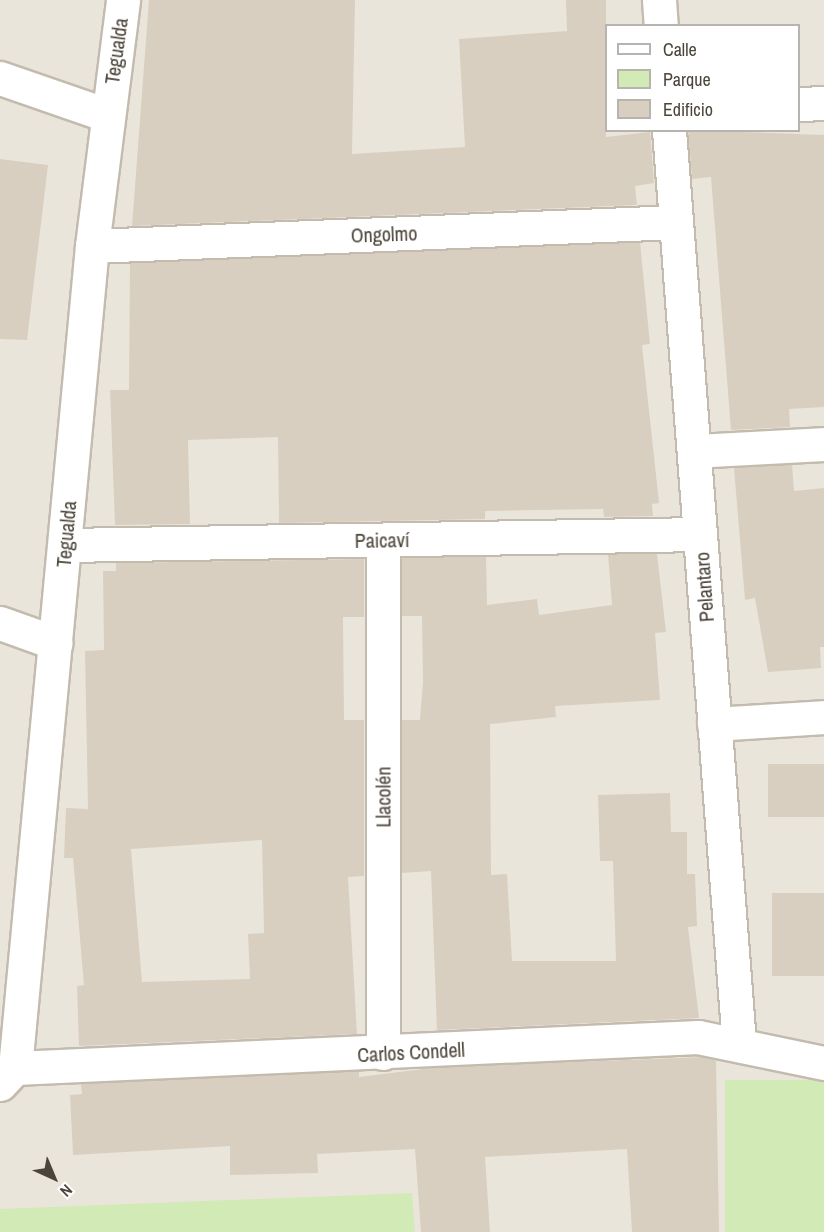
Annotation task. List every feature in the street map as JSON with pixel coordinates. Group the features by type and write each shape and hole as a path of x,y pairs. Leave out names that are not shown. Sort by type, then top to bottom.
{"street":[{"name":"Tegualda","path":"7,1076 56,643 107,115 123,0"},
{"path":"659,0 661,24"},
{"path":"0,78 107,115"},
{"path":"800,104 824,103"},
{"name":"Pelantaro","path":"669,132 739,1043"},
{"name":"Ongolmo","path":"93,246 676,222"},
{"path":"693,451 824,444"},
{"name":"Paicaví","path":"65,544 700,534"},
{"name":"Llacolén","path":"383,540 383,1053"},
{"path":"0,623 56,643"},
{"path":"714,724 824,717"},
{"name":"Carlos Condell","path":"7,1076 698,1037 739,1043 797,1061 824,1063"}],"shaded area":[{"path":"0,0 824,0 824,1232 0,1232"}],"green space":[{"path":"725,1080 824,1080 824,1232 725,1232"},
{"path":"412,1193 415,1232 0,1232 0,1209"}],"building":[{"path":"149,0 355,0 352,154 465,147 459,39 567,31 566,0 606,0 606,137 650,132 654,183 635,186 637,205 132,226"},
{"path":"688,132 824,135 824,407 789,409 790,427 731,430 711,177 692,179"},
{"path":"0,159 48,165 27,340 0,339"},
{"path":"640,242 650,344 642,345 659,503 652,504 653,516 604,517 603,509 485,511 485,519 279,523 278,437 188,440 190,524 115,525 110,390 129,390 130,263"},
{"path":"792,464 794,491 824,488 824,647 820,647 821,668 768,672 755,598 745,600 734,468"},
{"path":"608,554 657,554 666,632 655,633 660,700 555,706 556,717 490,724 491,875 507,874 512,961 616,961 613,861 600,861 598,795 670,793 671,832 687,832 687,874 695,874 697,926 688,927 699,1018 437,1030 431,871 402,873 402,720 420,720 423,682 422,616 402,616 402,558 486,556 487,605 537,599 539,615 612,605"},
{"path":"364,559 364,617 343,617 344,720 364,720 364,876 348,877 357,1034 79,1046 77,986 84,985 73,858 64,858 66,808 88,809 85,651 104,650 103,571 116,571 116,563","holes":["262,840 264,933 248,934 250,979 142,982 131,849"]},
{"path":"768,764 824,764 824,817 768,817"},
{"path":"772,893 824,893 824,976 772,976"},
{"path":"703,1057 716,1061 719,1232 632,1232 627,1149 485,1157 490,1232 421,1232 415,1149 317,1154 318,1173 230,1175 230,1146 73,1155 70,1095 82,1094 81,1084 359,1071 359,1077 440,1067"}]}
